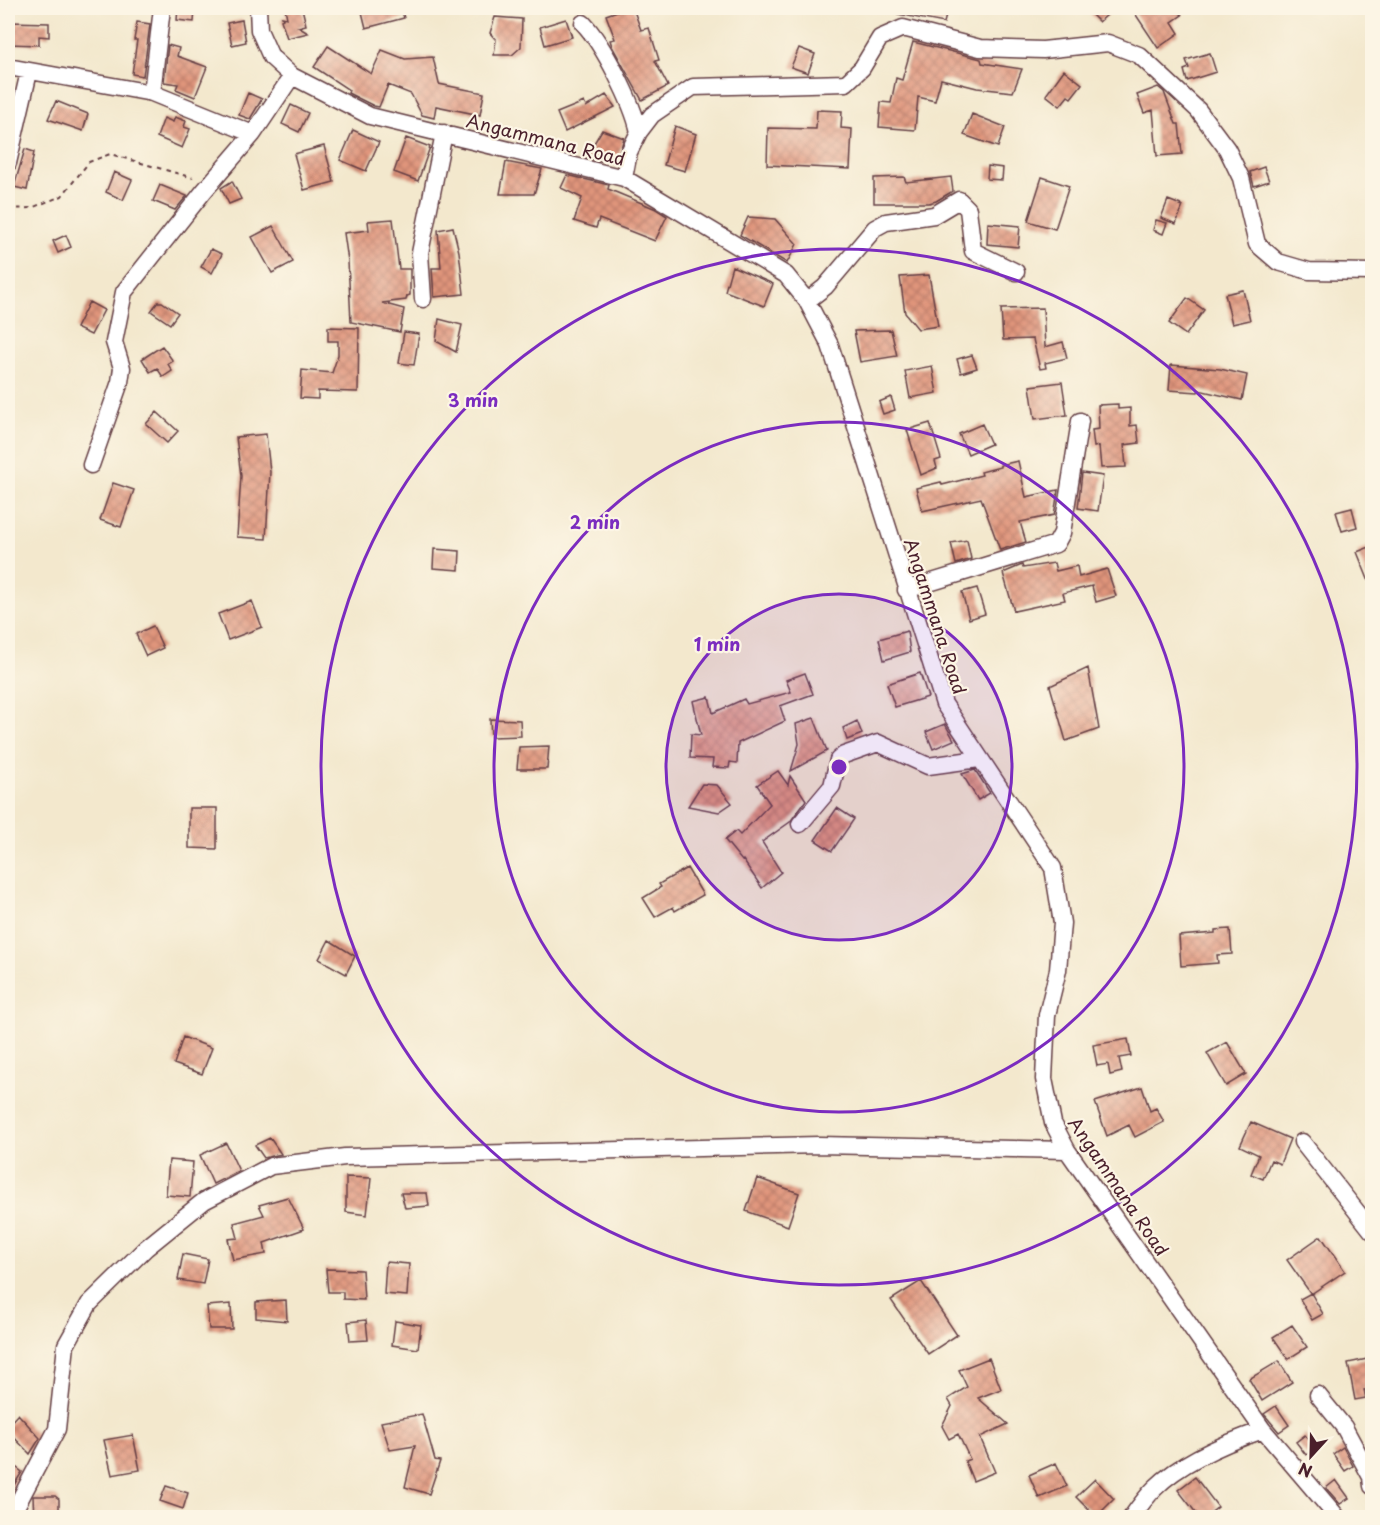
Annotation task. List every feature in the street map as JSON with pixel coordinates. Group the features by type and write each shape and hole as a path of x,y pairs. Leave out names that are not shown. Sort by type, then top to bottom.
{"street":[{"path":"152,93 162,8"},
{"name":"Angammana Road","path":"258,8 260,30 271,57 292,76 370,116 624,178 786,276 807,301 830,345 944,704 1053,868 1062,922 1058,970 1047,1015 1044,1079 1053,1123 1067,1150 1263,1430 1338,1518"},
{"path":"583,23 594,35 635,115 639,132"},
{"path":"624,178 629,152 639,132 652,115 693,87 846,83 862,68 880,38 903,28 980,48 1043,50 1108,43 1139,56 1204,118 1227,149 1240,178 1257,244 1278,262 1310,271 1372,272"},
{"path":"8,67 152,93 254,134"},
{"path":"8,163 29,72"},
{"path":"90,465 120,382 122,368 114,342 124,292 204,191 254,134 292,76"},
{"path":"423,299 420,253 444,133"},
{"path":"807,301 825,287 875,228 886,222 934,215 958,200 968,209 974,251 1016,272"},
{"path":"906,590 1056,544 1062,533 1080,421"},
{"path":"800,824 832,786 838,760 844,755 878,743 928,766 979,759"},
{"path":"1302,1142 1372,1231"},
{"path":"9,1515 17,1505 57,1429 66,1345 89,1304 146,1248 204,1201 271,1166 345,1157 819,1145 1067,1150"},
{"path":"1318,1395 1344,1427 1371,1477 1372,1486"},
{"path":"1131,1518 1155,1487 1193,1460 1263,1430"}],"path":[{"path":"8,208 31,208 62,196 89,162 110,154 195,179 204,191"}],"building":[{"path":"178,8 195,8 194,22 177,20"},
{"path":"285,8 302,8 306,25 298,27 308,33 287,38 281,20 282,17 287,18"},
{"path":"361,8 401,8 404,18 366,28"},
{"path":"633,8 641,30 649,28 659,60 655,61 668,86 642,100 610,40 615,39 606,15"},
{"path":"892,8 948,8 944,23 892,13"},
{"path":"1085,8 1115,8 1099,22"},
{"path":"1140,8 1176,8 1182,15 1172,22 1179,33 1158,48 1134,12"},
{"path":"495,17 522,19 521,47 512,55 494,55 496,40 490,33"},
{"path":"566,19 572,37 545,45 540,27"},
{"path":"242,20 246,42 232,45 227,23"},
{"path":"8,22 49,23 49,37 39,36 39,45 8,44"},
{"path":"137,22 150,24 143,76 132,74"},
{"path":"913,42 981,59 982,63 1022,69 1013,92 977,88 941,79 935,101 918,97 915,130 879,127 881,102 891,103 896,78 902,80"},
{"path":"168,45 179,48 177,56 207,67 195,97 176,89 178,84 164,82"},
{"path":"328,46 371,74 382,50 405,59 433,57 439,84 484,93 480,115 436,106 434,118 422,115 411,94 388,85 379,107 374,106 348,93 349,90 314,67"},
{"path":"799,48 815,54 808,73 791,67"},
{"path":"1210,53 1216,72 1187,81 1184,70 1189,68 1186,60"},
{"path":"1064,70 1082,84 1071,98 1068,96 1060,106 1046,95"},
{"path":"1158,87 1164,92 1176,124 1179,124 1182,154 1157,156 1153,110 1144,113 1137,95"},
{"path":"248,93 262,99 250,119 239,115"},
{"path":"606,95 615,107 565,132 557,113 584,102 586,107"},
{"path":"56,101 88,114 83,131 48,119"},
{"path":"291,105 308,113 299,132 282,124"},
{"path":"817,110 842,111 841,128 852,129 850,169 767,165 768,128 816,129"},
{"path":"972,114 1005,127 998,147 964,135"},
{"path":"175,117 186,121 184,127 190,129 182,148 157,137 164,118 173,122"},
{"path":"675,126 696,134 685,171 664,165"},
{"path":"353,130 379,142 366,171 340,160"},
{"path":"602,130 624,138 617,161 585,158"},
{"path":"406,138 430,147 418,181 394,172"},
{"path":"324,146 334,182 304,190 294,154"},
{"path":"25,149 34,152 27,190 14,187"},
{"path":"506,162 542,169 534,194 500,194"},
{"path":"988,166 1003,168 1002,180 987,179"},
{"path":"1264,167 1269,181 1254,186 1250,172"},
{"path":"114,172 132,180 123,200 106,192"},
{"path":"567,175 609,185 608,189 667,216 655,241 599,219 596,228 574,221 582,198 561,188"},
{"path":"904,177 906,182 951,177 953,191 929,203 874,203 874,178"},
{"path":"1042,177 1069,186 1055,229 1028,221"},
{"path":"232,181 241,199 229,204 221,188"},
{"path":"160,185 187,196 175,210 153,201"},
{"path":"1168,200 1183,206 1176,224 1161,218"},
{"path":"748,217 775,219 797,244 787,263 740,235"},
{"path":"393,219 399,269 410,269 410,295 406,300 382,303 404,309 400,332 351,322 344,233 369,230 368,221"},
{"path":"1156,220 1167,223 1163,234 1153,230"},
{"path":"988,223 1020,226 1018,247 987,244"},
{"path":"273,226 293,262 272,273 252,237"},
{"path":"453,227 459,252 464,294 434,297 432,268 441,268 438,230"},
{"path":"66,235 71,247 58,253 53,241"},
{"path":"211,249 222,254 212,273 201,267"},
{"path":"732,266 773,284 764,306 725,291"},
{"path":"929,275 938,326 918,329 905,313 900,277"},
{"path":"1243,290 1250,320 1232,324 1225,294"},
{"path":"1187,298 1204,310 1186,335 1169,323"},
{"path":"89,302 104,310 91,335 76,328"},
{"path":"158,302 162,302 178,313 170,324 151,311"},
{"path":"1043,308 1045,347 1063,342 1067,358 1045,363 1046,368 1040,369 1033,339 1003,340 1001,309"},
{"path":"439,319 462,325 456,352 436,341"},
{"path":"328,327 359,328 358,392 318,391 318,399 300,398 302,370 332,373 338,355 338,341 328,341"},
{"path":"891,330 897,356 860,362 854,331"},
{"path":"404,332 419,334 414,365 399,363"},
{"path":"162,346 173,361 168,364 172,371 163,377 157,368 150,372 142,359"},
{"path":"972,355 977,368 961,373 957,359"},
{"path":"1171,365 1220,369 1247,375 1242,400 1199,390 1198,392 1169,390"},
{"path":"932,366 937,393 910,398 905,371"},
{"path":"1062,382 1067,415 1035,419 1030,386"},
{"path":"891,397 895,410 883,414 879,402"},
{"path":"1118,404 1118,409 1130,408 1130,426 1137,425 1139,443 1124,445 1126,467 1101,468 1099,446 1094,447 1092,430 1099,429 1098,405"},
{"path":"157,412 178,431 167,443 146,424"},
{"path":"930,423 941,459 935,461 937,468 921,475 907,430"},
{"path":"982,424 991,444 968,454 959,434"},
{"path":"266,434 270,472 266,539 237,537 241,476 236,437"},
{"path":"1018,461 1026,497 1058,490 1054,515 1020,522 1026,542 1000,550 981,498 922,511 916,488 941,482 942,485 982,475 981,472"},
{"path":"1082,473 1103,476 1098,511 1078,508"},
{"path":"113,483 134,490 121,527 100,520"},
{"path":"1352,508 1357,527 1342,531 1336,512"},
{"path":"967,540 971,559 956,564 951,543"},
{"path":"1372,546 1372,589 1357,552"},
{"path":"434,549 460,551 459,570 433,568"},
{"path":"1054,563 1056,571 1077,566 1079,577 1107,569 1116,596 1096,602 1092,586 1063,593 1065,600 1014,611 1003,573 1022,565 1023,568"},
{"path":"977,588 985,614 969,619 962,592"},
{"path":"252,601 262,627 228,640 218,614"},
{"path":"153,626 163,648 146,656 136,634"},
{"path":"907,631 910,652 884,660 879,639"},
{"path":"1088,668 1099,729 1066,741 1050,686"},
{"path":"805,673 813,694 780,706 785,721 738,743 737,763 730,762 729,768 712,767 713,759 690,758 691,734 701,735 693,701 709,697 713,713 744,699 747,704 791,692 786,680"},
{"path":"920,673 928,697 895,707 887,684"},
{"path":"814,718 827,751 791,771 799,744 796,724"},
{"path":"490,719 520,720 521,736 491,737"},
{"path":"857,721 862,734 847,740 843,728"},
{"path":"945,724 954,740 933,749 926,732"},
{"path":"549,746 547,769 517,769 519,747"},
{"path":"975,770 990,793 978,800 962,774"},
{"path":"778,771 788,785 790,776 806,800 790,822 762,842 781,872 762,888 743,860 725,840 736,831 740,835 770,804 757,785"},
{"path":"702,784 717,785 732,803 719,812 688,806"},
{"path":"189,808 217,808 217,849 189,848"},
{"path":"837,808 854,819 832,851 815,840"},
{"path":"687,868 703,895 675,911 673,907 655,917 643,898 661,887 659,884"},
{"path":"1230,929 1232,954 1217,955 1218,963 1181,966 1179,936 1215,933 1215,930"},
{"path":"329,940 355,956 346,974 319,959"},
{"path":"183,1037 212,1048 202,1074 174,1064"},
{"path":"1128,1039 1131,1056 1119,1058 1122,1072 1110,1075 1108,1064 1097,1066 1093,1045"},
{"path":"1227,1042 1246,1074 1226,1086 1207,1053"},
{"path":"1142,1087 1150,1111 1156,1108 1164,1122 1135,1137 1129,1125 1107,1136 1095,1102"},
{"path":"1251,1122 1290,1139 1280,1164 1271,1160 1263,1179 1251,1174 1259,1155 1240,1146"},
{"path":"270,1138 281,1154 264,1158 255,1145"},
{"path":"226,1143 239,1171 213,1184 200,1155"},
{"path":"169,1160 193,1162 190,1197 166,1195"},
{"path":"346,1177 371,1178 367,1215 346,1212"},
{"path":"757,1178 799,1193 788,1226 746,1211"},
{"path":"401,1193 427,1193 429,1206 405,1208"},
{"path":"288,1197 304,1229 264,1243 266,1254 233,1260 228,1239 238,1238 234,1223 264,1215 259,1205"},
{"path":"1321,1236 1345,1271 1311,1294 1287,1260"},
{"path":"183,1254 208,1259 203,1284 178,1280"},
{"path":"386,1262 409,1264 407,1296 384,1294"},
{"path":"326,1269 362,1270 364,1300 343,1299 343,1292 328,1292"},
{"path":"921,1281 957,1335 928,1354 891,1300"},
{"path":"1311,1293 1323,1314 1312,1320 1300,1299"},
{"path":"286,1300 287,1321 256,1318 256,1302"},
{"path":"231,1304 232,1329 209,1329 207,1306"},
{"path":"366,1320 368,1340 350,1341 348,1322"},
{"path":"395,1321 421,1325 418,1349 392,1345"},
{"path":"1292,1325 1307,1347 1288,1359 1273,1337"},
{"path":"989,1358 1001,1389 978,1398 1008,1424 980,1437 995,1472 973,1481 965,1461 970,1459 958,1434 949,1439 942,1426 952,1406 948,1399 967,1387 959,1370"},
{"path":"1372,1358 1372,1389 1364,1390 1366,1398 1355,1400 1348,1363"},
{"path":"1279,1361 1292,1382 1262,1401 1249,1379"},
{"path":"1276,1406 1289,1425 1279,1432 1264,1414"},
{"path":"18,1414 40,1438 30,1454 8,1431 8,1425"},
{"path":"422,1414 435,1460 440,1461 429,1494 405,1487 415,1446 390,1450 381,1422"},
{"path":"133,1435 140,1470 112,1475 104,1440"},
{"path":"1305,1435 1316,1448 1306,1455 1296,1442"},
{"path":"1343,1447 1353,1466 1345,1471 1333,1454"},
{"path":"8,1461 22,1472 8,1495"},
{"path":"1056,1463 1067,1486 1039,1498 1029,1475"},
{"path":"1195,1477 1218,1507 1204,1518 1200,1518 1178,1490"},
{"path":"1095,1479 1114,1499 1096,1517 1076,1497"},
{"path":"1336,1480 1349,1498 1340,1504 1326,1488"},
{"path":"166,1486 188,1493 183,1509 160,1501"},
{"path":"33,1496 55,1496 59,1499 59,1518 34,1518"}]}
